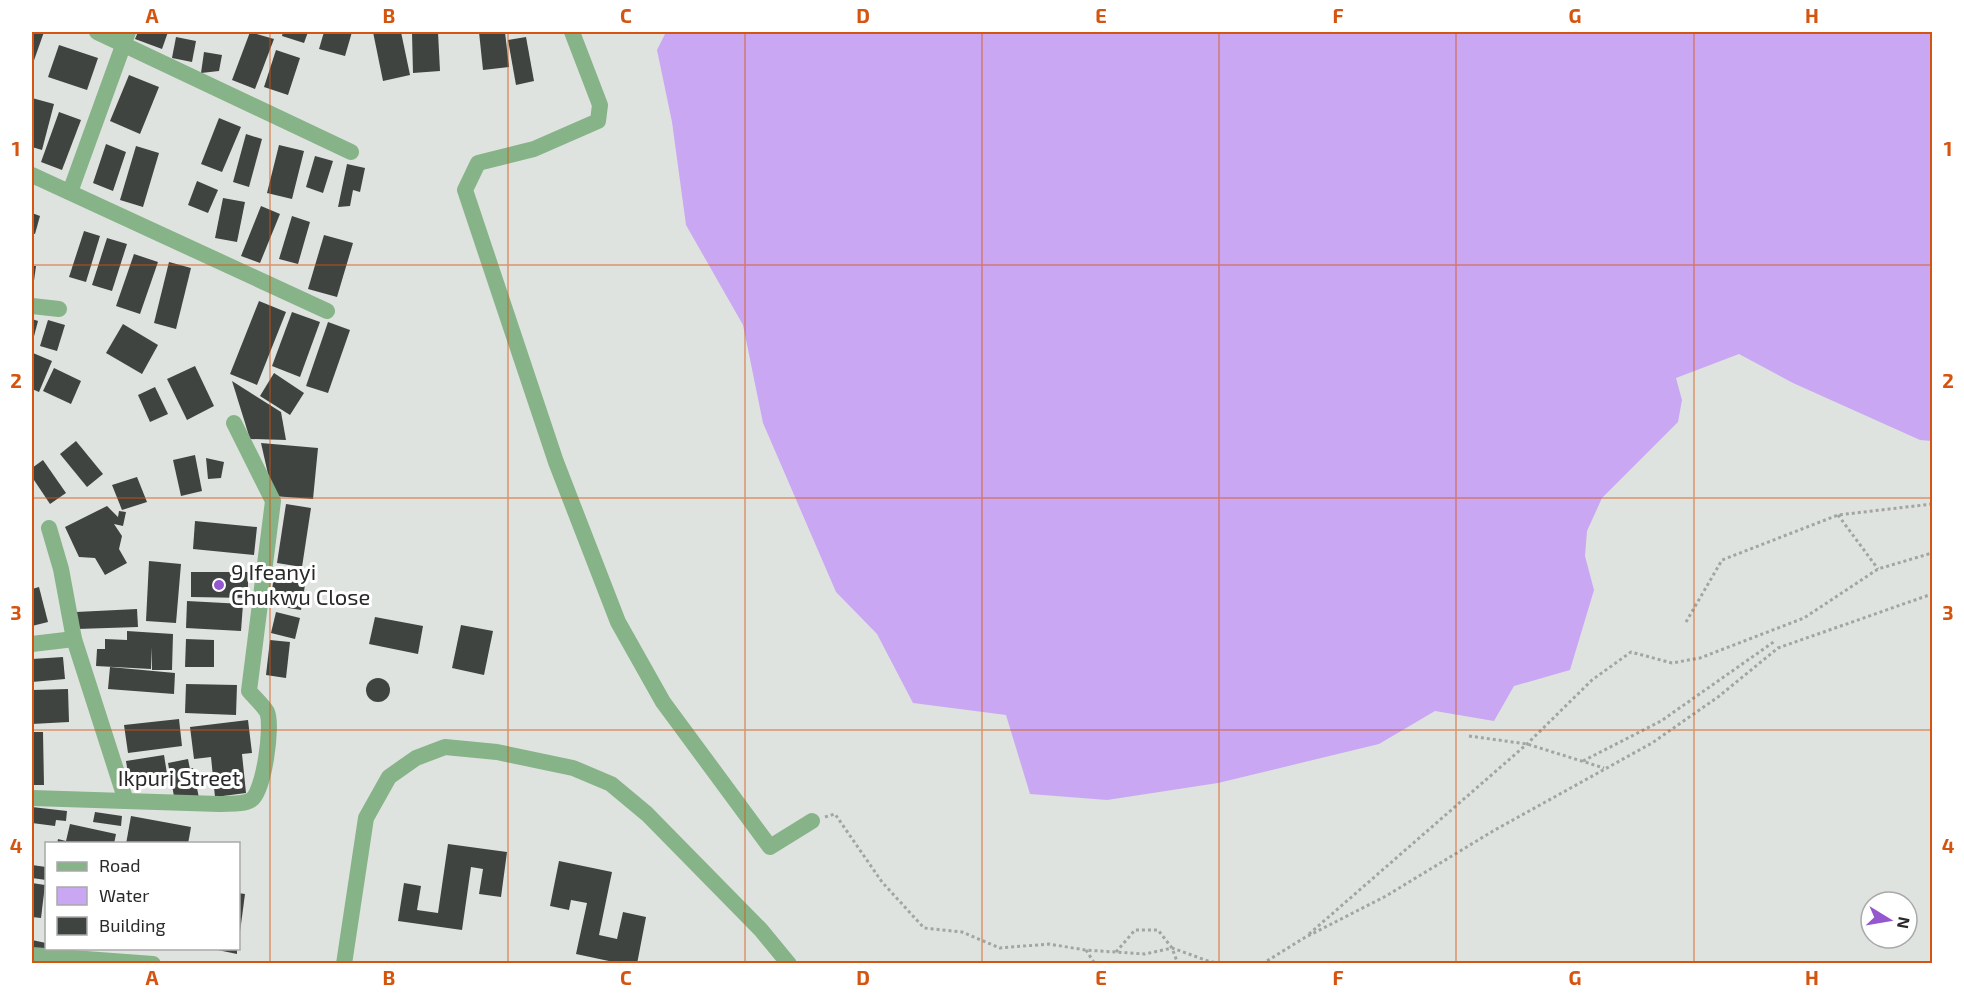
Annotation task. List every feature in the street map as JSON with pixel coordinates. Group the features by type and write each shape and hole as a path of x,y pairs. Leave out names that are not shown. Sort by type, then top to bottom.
{"street":[{"path":"98,32 126,37 351,152"},
{"path":"573,32 600,105 598,121 534,149 478,163 465,190 556,462 618,622 663,702 771,847 812,821"},
{"path":"70,192 126,37"},
{"path":"32,176 327,311"},
{"path":"32,306 59,309"},
{"name":"Ikpuri Street","path":"32,798 219,804 249,801 256,795 262,782 269,721 266,711 249,691 273,501 234,423"},
{"path":"49,528 61,569 74,639 126,801"},
{"path":"32,644 74,639"},
{"path":"344,963 366,818 389,777 416,758 445,747 497,752 573,768 611,784 646,814 761,930 789,963"},
{"path":"32,955 153,963"}],"path":[{"path":"1686,622 1722,560 1838,515 1932,504"},
{"path":"1838,515 1878,569"},
{"path":"1304,938 1527,744 1592,680 1631,652 1672,663 1700,658 1772,633 1804,618 1878,569 1932,553"},
{"path":"1262,963 1304,938 1386,896 1493,831 1652,742 1718,698 1778,648 1932,594"},
{"path":"1772,633 1778,648"},
{"path":"1582,761 1661,721 1775,641"},
{"path":"1469,736 1527,744 1605,768"},
{"path":"812,821 835,814 882,882 924,928 962,932 1000,948 1049,944 1086,950 1145,954 1172,948 1211,962 1244,963"},
{"path":"1115,953 1136,930 1158,930 1172,948 1178,963"},
{"path":"1086,950 1095,963"}],"water":[{"path":"666,32 1932,32 1932,441 1920,440 1793,383 1739,354 1676,378 1682,400 1678,422 1602,498 1587,531 1585,556 1594,590 1570,670 1514,686 1494,721 1435,711 1379,744 1218,783 1107,800 1030,794 1006,715 913,703 877,634 836,592 763,423 743,325 686,225 672,122 657,50"}],"building":[{"path":"32,32 44,32 32,66"},
{"path":"138,32 168,32 162,49 135,39"},
{"path":"250,32 274,39 255,89 232,80"},
{"path":"283,32 308,32 304,43 282,36"},
{"path":"324,32 352,32 345,56 319,49"},
{"path":"373,32 401,32 410,75 383,81"},
{"path":"438,32 440,71 413,73 412,33"},
{"path":"479,32 505,32 509,67 483,70"},
{"path":"176,37 196,41 192,62 172,58"},
{"path":"526,37 534,81 516,85 508,40"},
{"path":"59,45 98,58 87,90 48,77"},
{"path":"276,50 300,58 288,95 264,87"},
{"path":"204,52 222,55 219,71 201,73"},
{"path":"129,75 159,87 140,134 110,121"},
{"path":"32,98 54,104 42,150 32,147"},
{"path":"59,112 81,120 62,170 41,162"},
{"path":"219,118 241,127 222,172 201,164"},
{"path":"246,134 262,139 249,187 233,182"},
{"path":"106,144 126,152 113,191 93,183"},
{"path":"279,145 304,151 292,199 267,193"},
{"path":"136,146 159,153 143,207 120,200"},
{"path":"315,156 333,161 323,193 306,187"},
{"path":"347,164 365,168 360,192 353,190 350,206 338,207"},
{"path":"197,181 218,190 208,213 188,205"},
{"path":"223,198 245,202 237,242 215,238"},
{"path":"261,206 280,214 260,263 241,256"},
{"path":"32,213 40,216 35,234 32,233"},
{"path":"292,216 310,222 298,264 279,259"},
{"path":"84,231 100,236 86,282 69,277"},
{"path":"324,235 353,243 337,297 308,289"},
{"path":"107,238 127,244 112,291 92,285"},
{"path":"134,254 158,262 140,314 116,306"},
{"path":"169,262 191,268 176,329 154,323"},
{"path":"32,266 36,266 33,288 32,288"},
{"path":"259,301 286,312 257,385 230,374"},
{"path":"292,312 320,322 300,377 272,366"},
{"path":"32,319 38,321 32,344"},
{"path":"48,320 65,325 57,351 40,346"},
{"path":"328,322 350,330 328,393 306,386"},
{"path":"123,324 158,345 142,374 106,353"},
{"path":"33,353 52,361 39,392 32,389"},
{"path":"195,366 214,406 187,420 167,379"},
{"path":"54,368 81,381 71,404 43,391"},
{"path":"274,373 304,393 290,415 260,396"},
{"path":"232,381 281,412 286,440 250,439"},
{"path":"155,387 168,414 150,422 138,395"},
{"path":"76,441 103,474 87,487 60,454"},
{"path":"261,443 318,448 313,499 273,496"},
{"path":"195,455 202,491 181,496 173,460"},
{"path":"206,458 224,462 221,478 208,479"},
{"path":"43,460 66,493 50,504 32,477 32,468"},
{"path":"137,477 147,502 122,510 112,485"},
{"path":"286,504 311,508 302,567 277,563"},
{"path":"107,506 118,517 119,511 126,512 123,526 114,524 122,536 119,549 127,563 105,575 95,558 79,557 65,527"},
{"path":"195,521 257,527 254,555 193,549"},
{"path":"149,561 181,564 176,623 146,621"},
{"path":"275,568 307,572 301,610 270,605"},
{"name":"9 Ifeanyi Chukwu Close","path":"191,572 248,572 248,598 191,597"},
{"path":"39,587 48,622 32,626 32,589"},
{"path":"187,601 243,604 241,631 186,628"},
{"path":"137,609 138,627 77,629 76,612"},
{"path":"276,612 300,618 295,639 271,633"},
{"path":"375,617 423,626 418,654 369,644"},
{"path":"461,625 493,631 484,675 452,668"},
{"path":"127,631 173,634 172,670 152,670 152,647 151,669 96,666 97,649 105,649 105,639 127,640"},
{"path":"186,639 214,640 214,667 185,667"},
{"path":"270,640 290,642 286,678 266,675"},
{"path":"63,657 65,679 32,682 32,659"},
{"path":"110,667 175,673 174,694 108,689"},
{"path":"378,678 387,681 390,690 387,699 378,702 369,699 366,690 369,681"},
{"path":"186,684 237,685 236,715 185,713"},
{"path":"68,689 69,722 32,724 32,690"},
{"path":"179,719 182,746 128,753 124,725"},
{"path":"248,720 252,753 242,754 246,793 215,797 211,757 194,759 190,727"},
{"path":"32,732 43,732 44,785 32,785"},
{"path":"164,755 168,780 130,786 126,761"},
{"path":"188,759 190,769 193,768 199,798 175,802 168,763"},
{"path":"32,807 67,811 66,821 56,820 55,826 32,823"},
{"path":"95,812 122,816 121,826 93,822"},
{"path":"131,816 191,827 188,842 126,842"},
{"path":"70,824 116,834 114,842 57,842 58,839 66,841"},
{"path":"448,844 507,852 501,897 479,894 483,869 471,867 462,930 398,921 404,883 421,886 417,910 438,913"},
{"path":"559,861 612,872 599,935 617,939 623,912 646,917 637,964 623,964 576,954 587,903 571,900 569,910 550,906"},
{"path":"32,865 45,867 45,880 32,878"},
{"path":"32,883 45,885 41,918 32,917"},
{"path":"240,893 245,894 240,932"},
{"path":"32,940 45,943 45,951 32,949"},
{"path":"218,950 237,950 237,954"}],"place":[{"name":"9 Ifeanyi Chukwu Close","path":"219,585"}]}
